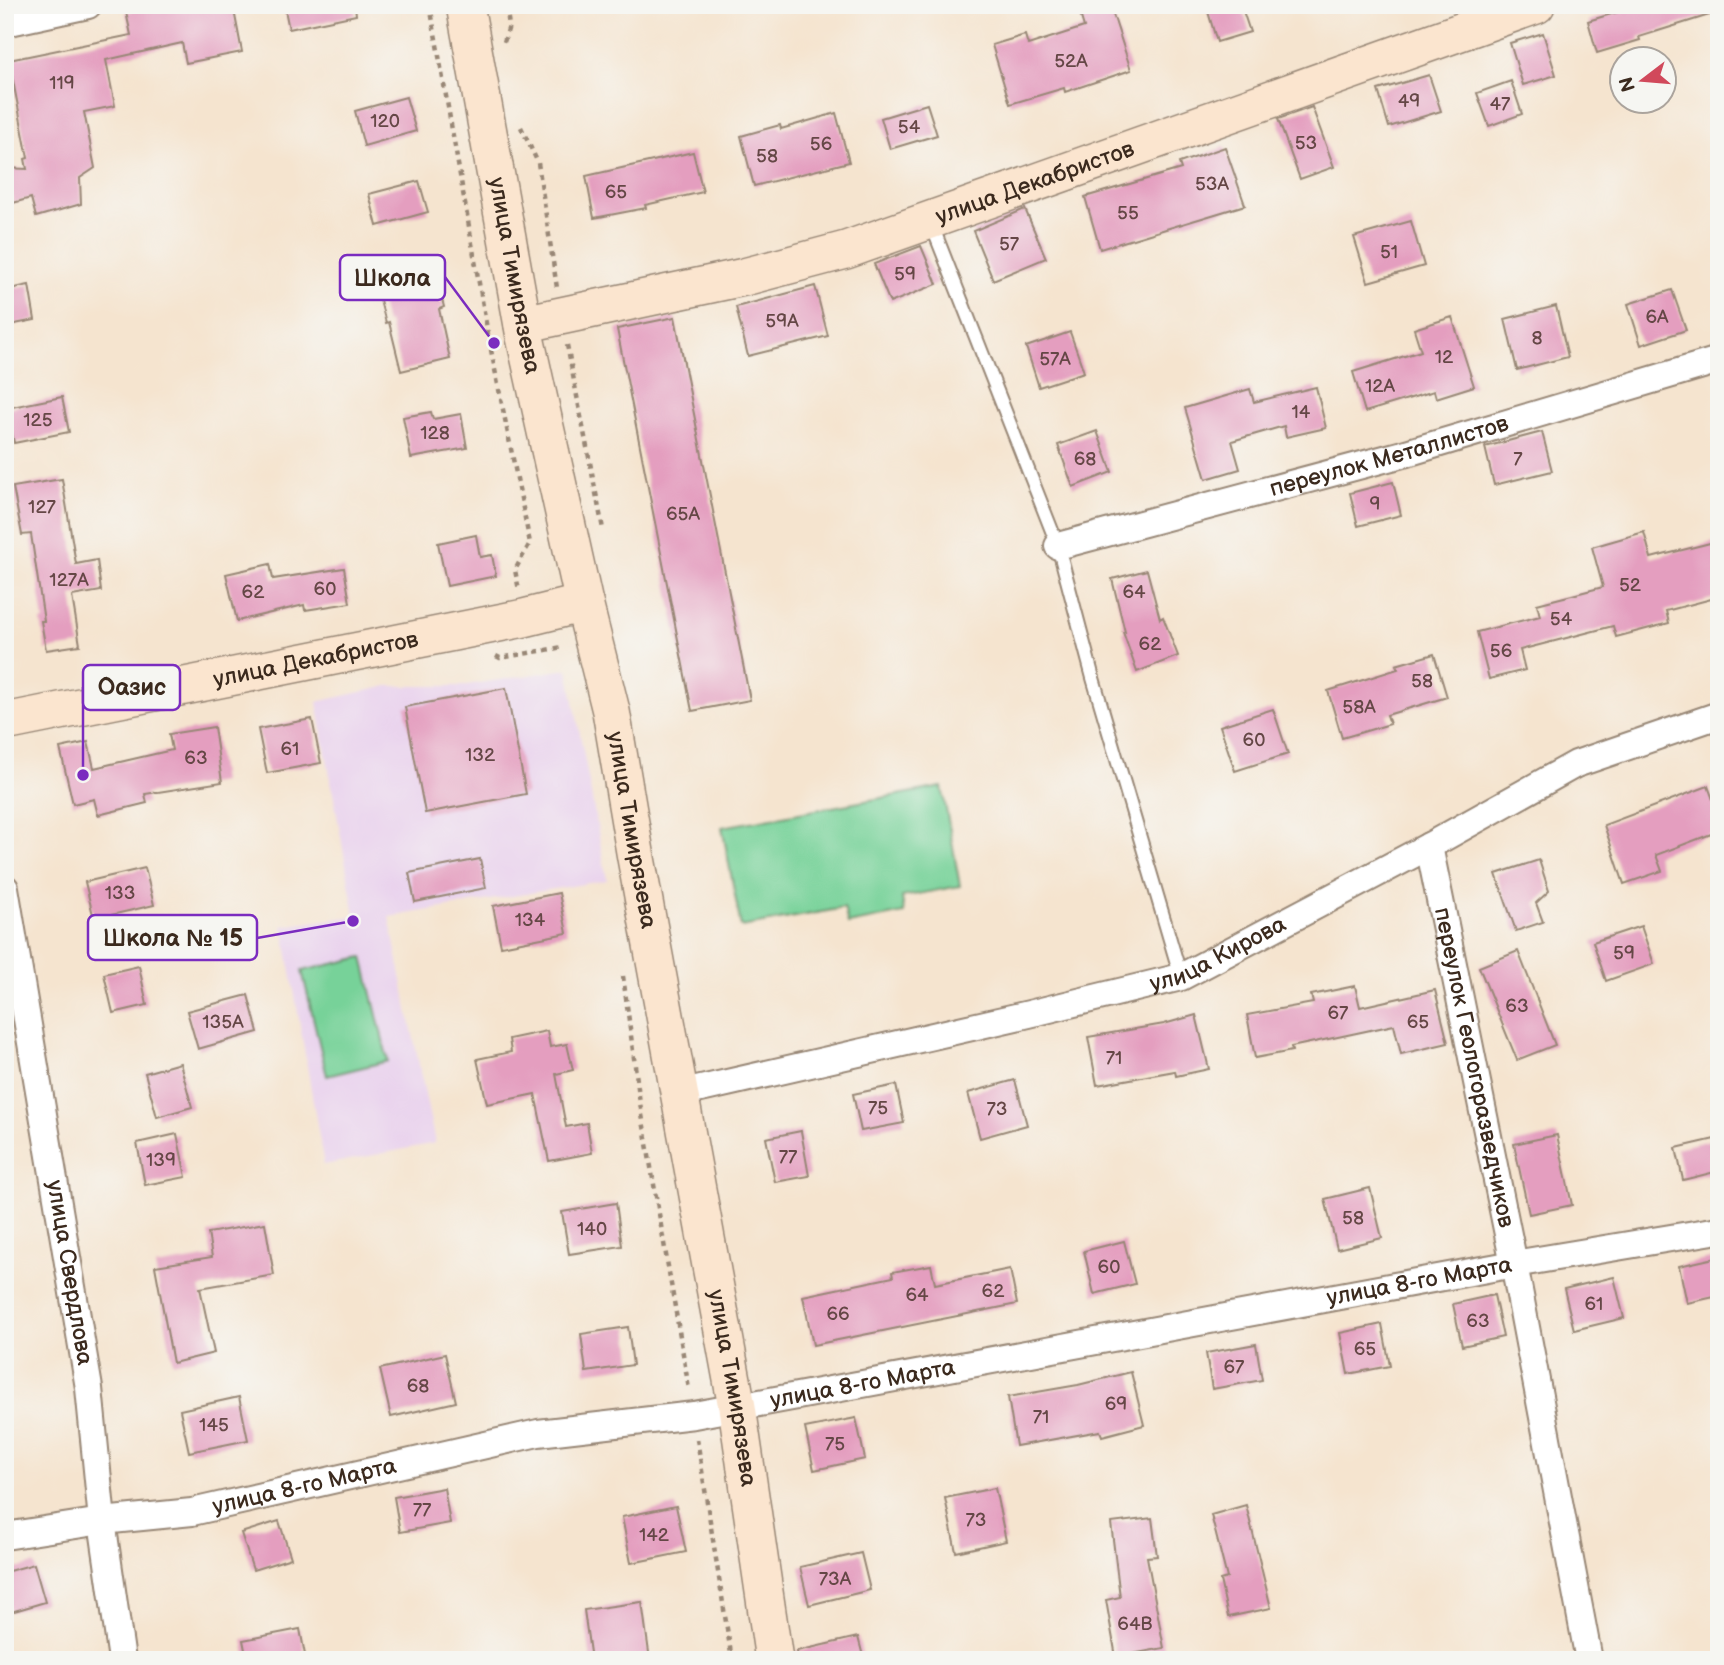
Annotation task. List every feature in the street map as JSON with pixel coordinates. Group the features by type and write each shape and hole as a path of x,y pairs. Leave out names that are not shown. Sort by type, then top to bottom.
{"main road":[{"name":"улица Тимирязева","path":"465,5 523,324 584,603 611,711 737,1407 774,1660"},
{"name":"улица Декабристов","path":"523,324 744,277 846,250 1536,5"},
{"name":"улица Декабристов","path":"5,722 528,635 584,603"}],"street":[{"path":"5,23 88,5"},
{"name":"переулок Металлистов","path":"1058,546 1402,454 1719,360"},
{"name":"улица Кирова","path":"679,1094 1181,977 1429,846 1576,764 1719,715"},
{"name":"переулок Геологоразведчиков","path":"1429,846 1514,1264 1589,1660"},
{"name":"улица Свердлова","path":"5,888 89,1388 102,1521 122,1660"},
{"name":"улица 8-го Марта","path":"5,1536 102,1521 192,1512 538,1433 694,1415 1514,1264 1719,1230"}],"lane":[{"path":"930,220 1058,546 1132,814 1181,977"}],"path":[{"path":"430,5 489,340 530,543 515,570 528,635"},
{"path":"528,635 566,647"},
{"path":"490,653 500,658 528,635"},
{"path":"621,964 640,1103 694,1415 732,1660"}],"shaded area":[{"path":"568,669 607,880 389,917 435,1143 324,1165 283,926 355,916 317,702 388,686 461,686"}],"green space":[{"path":"942,787 960,886 902,897 904,913 848,924 844,908 741,927 722,827"},
{"path":"363,957 388,1061 327,1076 302,971"}],"building":[{"path":"157,5 233,5 242,52 186,63 182,43 106,60 115,106 84,112 95,168 80,178 81,204 36,217 31,198 13,203 5,168 27,169 25,159 28,158 9,60 131,35 126,12"},
{"path":"284,5 355,5 356,15 289,29"},
{"path":"1110,5 1131,70 1065,92 1064,88 1010,104 992,45 1025,35 1028,45 1084,27 1080,14"},
{"path":"1206,5 1241,5 1250,32 1217,42"},
{"path":"1641,5 1719,5 1719,12 1639,37 1640,40 1620,46 1608,46 1608,50 1597,53 1588,21"},
{"path":"1543,33 1556,75 1523,85 1510,43"},
{"path":"1429,75 1441,111 1389,127 1378,90"},
{"path":"1511,81 1522,114 1489,126 1477,93"},
{"path":"406,97 416,131 364,146 355,111"},
{"path":"927,104 937,135 890,149 881,118"},
{"path":"1312,107 1334,167 1300,179 1278,119"},
{"path":"836,113 849,162 754,186 741,136 780,125 781,129"},
{"path":"1225,147 1245,205 1100,249 1085,197 1181,169 1179,163"},
{"path":"693,152 703,192 645,205 646,208 594,218 586,176"},
{"path":"419,181 428,212 377,226 369,194"},
{"path":"1025,209 1046,258 993,280 973,231"},
{"path":"1411,221 1424,266 1368,282 1354,237"},
{"path":"921,246 937,284 890,303 874,264"},
{"path":"434,269 444,307 439,309 450,359 401,371 389,322 386,323 376,285"},
{"path":"29,285 35,320 5,326 5,290"},
{"path":"815,286 828,336 748,356 736,307"},
{"path":"1672,290 1686,330 1641,345 1628,304"},
{"path":"1556,306 1568,357 1517,370 1505,319"},
{"path":"675,317 750,700 692,711 617,329"},
{"path":"1452,317 1474,386 1436,398 1434,391 1365,412 1353,372 1421,351 1414,329"},
{"path":"1070,332 1084,372 1039,387 1026,347"},
{"path":"1316,387 1326,428 1286,437 1284,426 1232,441 1240,469 1206,479 1185,408 1250,389 1254,402"},
{"path":"62,397 69,432 14,443 7,408"},
{"path":"431,412 433,419 461,414 467,448 411,458 403,417"},
{"path":"1097,431 1112,472 1073,487 1058,445"},
{"path":"1542,432 1552,471 1494,485 1485,447"},
{"path":"62,479 76,564 97,560 101,591 72,596 80,645 46,650 31,534 22,535 13,487"},
{"path":"1393,482 1401,515 1358,526 1350,493"},
{"path":"1644,532 1651,558 1714,542 1719,559 1719,597 1666,611 1669,623 1616,637 1613,626 1520,650 1525,670 1489,679 1477,632 1540,616 1537,604 1603,587 1592,547"},
{"path":"476,535 480,557 492,555 496,576 447,586 438,543"},
{"path":"270,564 273,579 344,568 350,603 305,610 304,605 237,621 226,574"},
{"path":"1147,570 1160,619 1163,617 1178,656 1137,672 1123,632 1112,579"},
{"path":"1434,654 1447,697 1387,715 1390,724 1342,738 1328,691 1398,669 1396,665"},
{"path":"506,688 526,794 425,813 405,707"},
{"path":"1273,709 1288,754 1235,771 1220,726"},
{"path":"312,719 321,763 267,773 258,729"},
{"path":"214,727 222,782 145,794 147,803 98,815 94,799 73,804 60,748 88,742 94,768 172,750 169,734"},
{"path":"1708,786 1719,816 1719,831 1656,855 1662,871 1624,884 1604,825"},
{"path":"480,859 486,888 415,902 409,873"},
{"path":"1539,860 1549,891 1536,903 1543,922 1516,931 1496,874"},
{"path":"145,868 154,905 94,919 85,882"},
{"path":"559,893 567,933 501,946 493,906"},
{"path":"1641,926 1654,964 1606,981 1593,942"},
{"path":"1518,951 1555,1045 1517,1060 1479,967"},
{"path":"139,966 147,1005 113,1013 104,974"},
{"path":"1355,986 1360,1007 1435,990 1448,1043 1401,1054 1394,1025 1291,1047 1292,1051 1255,1058 1247,1015 1313,1003 1311,995"},
{"path":"248,995 258,1032 198,1049 187,1011"},
{"path":"1196,1015 1209,1069 1176,1076 1175,1071 1097,1085 1088,1037 1164,1024"},
{"path":"547,1031 550,1047 567,1044 573,1070 556,1074 566,1127 587,1123 592,1153 549,1161 535,1094 487,1104 477,1059 511,1052 509,1039"},
{"path":"180,1063 192,1107 157,1117 145,1073"},
{"path":"1015,1080 1027,1125 980,1138 968,1093"},
{"path":"896,1085 904,1123 861,1131 853,1094"},
{"path":"801,1131 809,1176 775,1182 766,1138"},
{"path":"177,1134 186,1177 145,1185 137,1143"},
{"path":"1557,1135 1572,1205 1529,1214 1514,1144"},
{"path":"1719,1138 1719,1171 1683,1180 1676,1148"},
{"path":"1370,1188 1382,1238 1337,1249 1325,1199"},
{"path":"616,1203 622,1246 569,1254 562,1212"},
{"path":"265,1223 274,1275 200,1288 214,1353 173,1363 155,1266 212,1257 208,1233"},
{"path":"1124,1241 1135,1284 1094,1294 1084,1251"},
{"path":"1719,1257 1719,1296 1687,1303 1679,1266"},
{"path":"931,1265 935,1284 1010,1269 1017,1304 813,1345 803,1296 893,1277 892,1272"},
{"path":"1614,1277 1624,1318 1574,1330 1564,1289"},
{"path":"1494,1295 1503,1337 1462,1346 1453,1304"},
{"path":"1382,1324 1390,1366 1348,1374 1340,1333"},
{"path":"628,1327 633,1365 586,1372 581,1334"},
{"path":"1256,1344 1262,1380 1212,1389 1206,1353"},
{"path":"445,1354 456,1402 391,1417 380,1369"},
{"path":"1131,1372 1144,1425 1102,1436 1100,1431 1016,1446 1008,1397 1078,1385"},
{"path":"239,1397 248,1440 189,1452 180,1410"},
{"path":"856,1418 865,1459 814,1470 805,1428"},
{"path":"444,1488 450,1523 400,1532 394,1497"},
{"path":"995,1488 1006,1541 956,1552 945,1498"},
{"path":"1246,1505 1271,1608 1228,1617 1220,1580 1227,1578 1211,1515"},
{"path":"676,1506 686,1552 631,1563 622,1517"},
{"path":"1152,1518 1157,1556 1147,1557 1164,1648 1116,1657 1106,1600 1120,1597 1111,1523"},
{"path":"279,1521 291,1558 253,1570 241,1533"},
{"path":"861,1553 870,1590 809,1605 800,1567"},
{"path":"34,1564 45,1602 11,1612 5,1591 5,1572"},
{"path":"642,1602 650,1660 591,1660 584,1610"},
{"path":"300,1629 306,1660 247,1660 243,1640"},
{"path":"858,1637 864,1660 798,1660 797,1651"}],"place":[{"name":"Школа","path":"494,343"},
{"name":"Оазис","path":"83,775"},
{"name":"Школа № 15","path":"353,921"}]}
